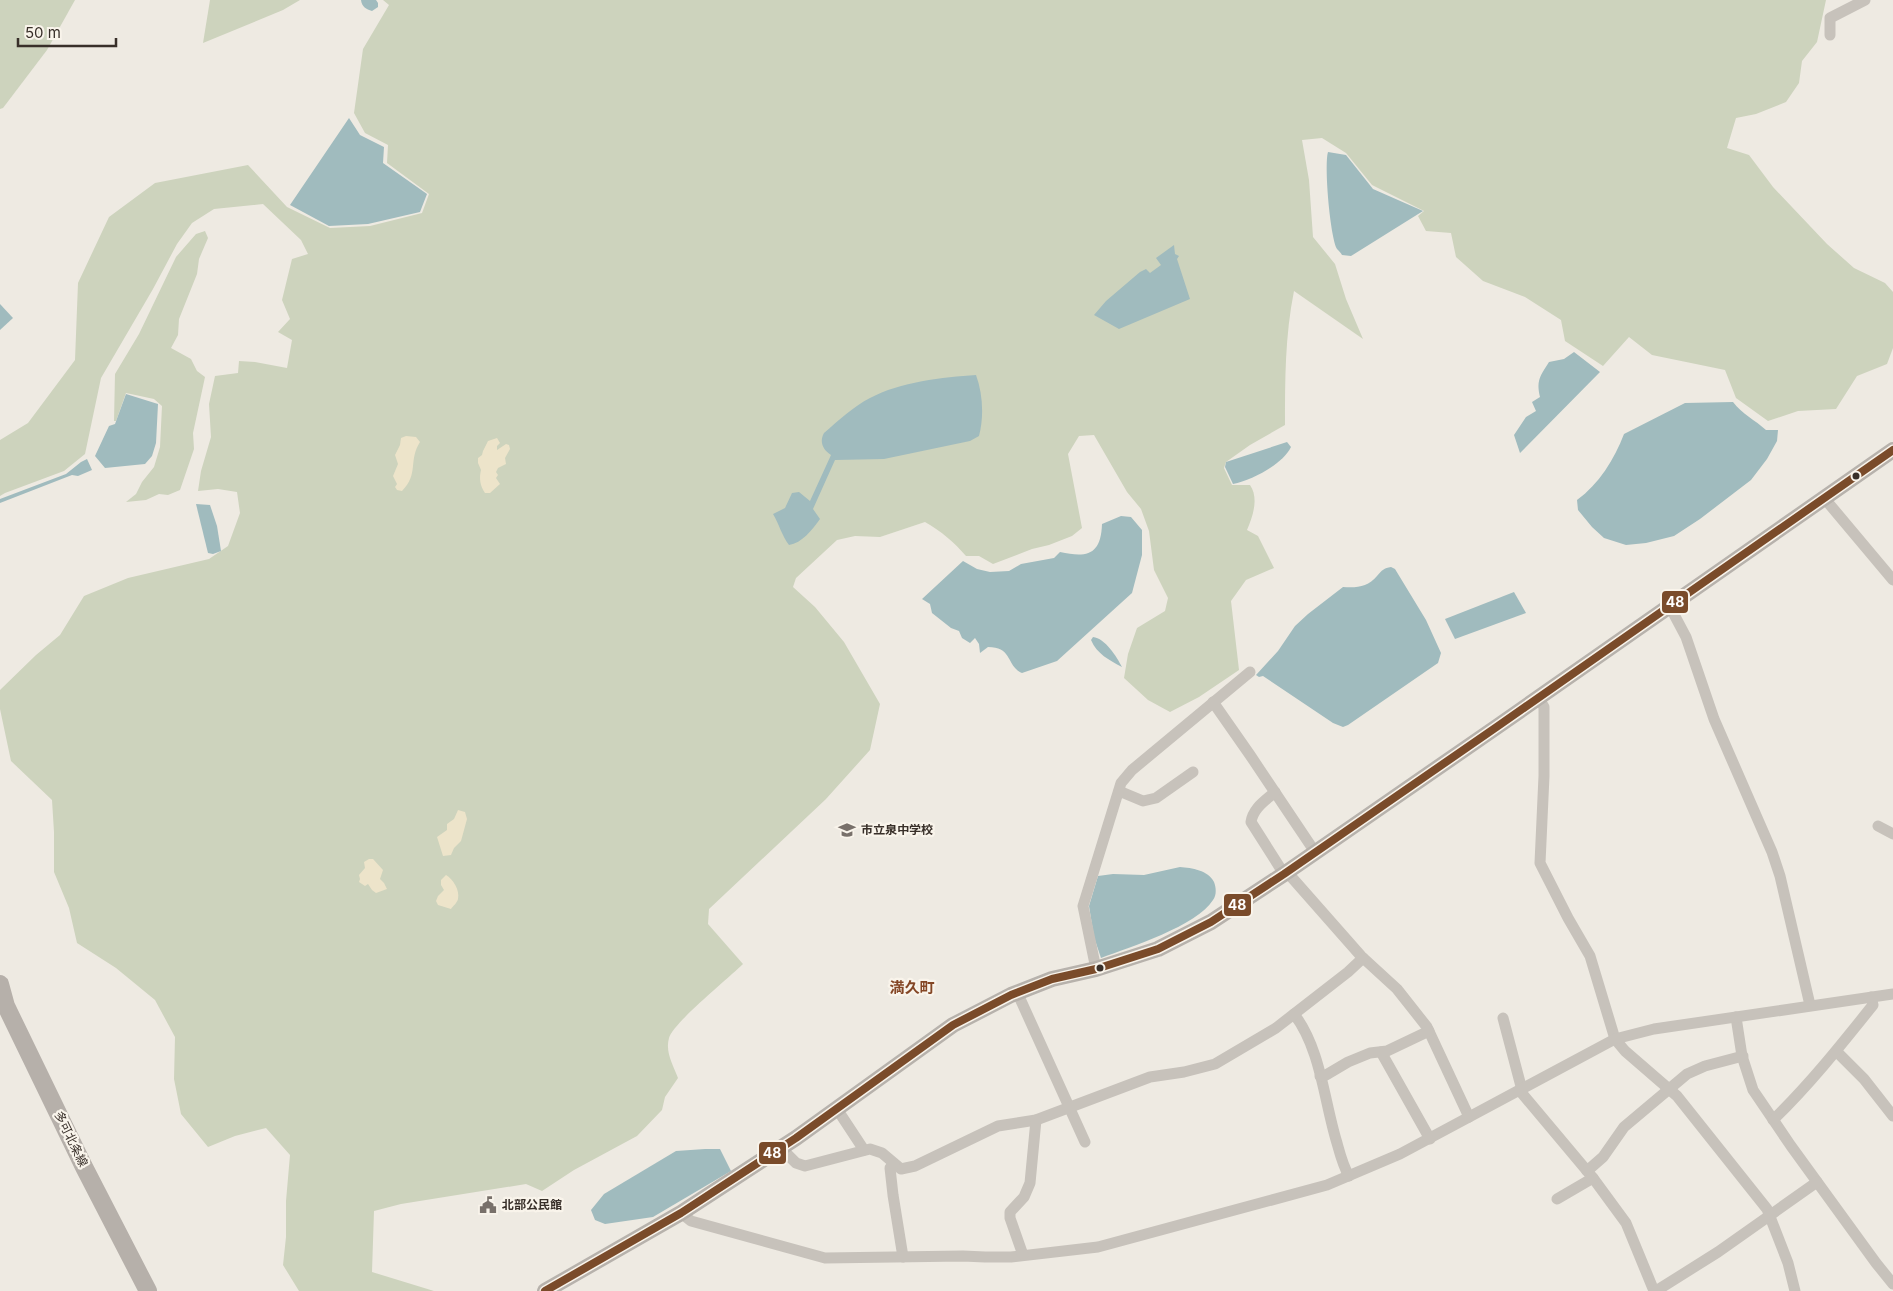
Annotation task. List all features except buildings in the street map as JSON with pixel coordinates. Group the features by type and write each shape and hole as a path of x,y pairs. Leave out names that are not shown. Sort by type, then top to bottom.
{"main road":[{"path":"545,1291 681,1214 781,1148 953,1025 978,1010 1017,992 1052,979 1096,969 1158,949 1211,922 1285,873 1893,450"},
{"name":"多可北条線","path":"0,984 6,1006 84,1167 148,1291"}],"street":[{"path":"1830,34 1830,18 1865,0"},
{"path":"1825,499 1893,580"},
{"path":"1669,605 1686,637 1714,719 1772,852 1780,876 1810,1005"},
{"path":"1096,969 1083,906 1121,783 1132,770 1250,672"},
{"path":"1538,697 1544,708 1544,776 1540,863 1590,956 1616,1039 1625,1051 1677,1096 1767,1209 1788,1263 1795,1291"},
{"path":"1213,702 1314,852"},
{"path":"1119,790 1143,801 1156,798 1193,772"},
{"path":"1275,792 1255,809 1251,822 1285,873 1363,958 1397,989 1428,1031 1469,1117"},
{"path":"1878,826 1893,834"},
{"path":"781,1148 796,1163 805,1166 870,1149 882,1153 901,1169 915,1166 998,1126 1036,1120 1150,1077 1184,1072 1215,1064 1276,1028 1348,972 1363,958"},
{"path":"1017,992 1084,1142"},
{"path":"681,1214 691,1221 825,1258 984,1257 1098,1247 1328,1185 1430,1139 1616,1039 1654,1029 1893,994"},
{"path":"1773,1120 1805,1088 1836,1052 1873,1005 1871,997"},
{"path":"1294,1014 1304,1026 1312,1044 1336,1138 1345,1170 1349,1176"},
{"path":"1736,1017 1743,1056 1753,1090 1817,1182 1893,1284"},
{"path":"1503,1018 1521,1090 1626,1223 1655,1291 1718,1252 1817,1182"},
{"path":"1320,1076 1363,1056 1382,1052 1428,1031"},
{"path":"1382,1052 1430,1139"},
{"path":"1836,1052 1864,1079 1893,1116"},
{"path":"1557,1199 1590,1175 1624,1127 1668,1088 1687,1074 1705,1066 1743,1056"},
{"path":"837,1109 864,1150"},
{"path":"1023,1255 1010,1218 1010,1212 1024,1197 1030,1183 1036,1120"},
{"path":"894,1164 890,1168 903,1257"}],"green space":[{"path":"0,0 75,0 47,50 3,108 0,109"},
{"path":"210,0 300,0 283,10 203,43"},
{"path":"383,0 1826,0 1817,42 1802,61 1799,83 1786,102 1756,114 1736,118 1727,148 1749,155 1773,187 1827,244 1854,268 1885,283 1893,292 1893,348 1887,364 1857,376 1836,409 1798,411 1768,421 1736,398 1725,370 1652,355 1629,337 1603,366 1565,341 1561,320 1525,297 1483,281 1456,257 1451,233 1426,231 1418,216 1424,211 1372,185 1346,153 1322,138 1302,140 1309,180 1313,237 1335,264 1346,299 1363,339 1294,291 1287,341 1285,425 1250,445 1226,462 1224,468 1232,485 1250,485 1253,490 1255,501 1247,530 1258,536 1274,568 1246,580 1231,601 1239,670 1199,697 1170,712 1148,700 1124,678 1128,654 1137,628 1165,611 1168,598 1154,570 1149,531 1141,509 1127,492 1094,435 1079,436 1068,454 1082,528 1072,536 993,564 979,556 966,556 947,537 925,522 880,537 855,536 837,540 796,578 793,587 815,607 844,642 880,704 870,750 826,799 709,909 708,924 743,964 680,1022 669,1038 670,1058 678,1078 665,1097 662,1110 637,1136 574,1170 542,1191 526,1184 401,1204 374,1211 372,1272 434,1291 299,1291 283,1265 290,1155 266,1128 235,1136 208,1147 181,1114 174,1079 175,1037 155,1000 116,968 77,943 69,908 54,872 52,800 11,761 0,709 0,690 60,635 84,596 128,578 209,559 228,546 240,513 237,492 218,489 198,491 201,471 211,437 209,404 215,376 238,373 239,361 287,368 292,340 278,332 290,319 282,300 292,259 308,254 301,240 263,204 214,209 192,223 177,244 101,378 85,454 64,471 0,496 0,440 28,423 75,360 78,283 109,217 155,183 248,165 287,207 330,228 370,226 422,213 429,194 387,163 388,145 365,133 354,113 363,49 389,5"},
{"path":"205,231 208,238 199,259 197,274 179,319 178,335 171,348 191,359 197,371 205,377 193,433 194,449 180,490 168,495 159,494 146,500 126,502 136,494 142,482 154,467 160,447 162,406 154,399 126,393 116,421 114,421 115,374 139,334 176,257 196,234"}],"sand":[{"path":"406,436 416,437 420,442 416,449 410,479 402,491 397,490 395,487 397,484 393,476 398,464 395,455 401,438"},
{"path":"497,438 500,443 497,446 497,450 506,444 509,445 510,449 505,458 506,464 498,468 496,472 498,475 496,478 500,484 490,493 485,493 480,482 481,470 478,458 482,455 488,441"},
{"path":"458,810 465,812 467,819 461,841 454,848 451,855 443,856 437,837 447,830 447,824 454,819"},
{"path":"373,859 383,870 380,879 387,889 376,893 368,884 365,886 359,882 359,875 365,868 364,862"},
{"path":"446,875 453,882 458,892 457,900 451,909 438,905 436,901 444,890 441,880"}],"water":[{"path":"361,0 376,0 378,7 372,11 363,6"},
{"path":"349,118 360,135 384,147 383,163 427,194 420,212 368,224 329,226 290,205"},
{"path":"1328,152 1346,155 1373,189 1423,211 1351,256 1342,255 1334,242 1330,216 1327,185"},
{"path":"1174,245 1175,254 1179,256 1177,259 1190,299 1119,329 1094,315 1106,301 1140,272 1146,269 1150,273 1161,265 1156,258"},
{"path":"0,304 13,318 0,330"},
{"path":"1574,352 1600,372 1520,453 1514,435 1526,417 1536,411 1532,402 1540,397 1538,387 1541,375 1549,362 1564,359"},
{"path":"976,375 982,406 979,436 970,441 884,459 835,460 813,509 820,519 802,539 789,545 773,514 785,508 792,493 799,492 810,501 831,455 823,446 824,433 858,405 882,392 922,381"},
{"path":"126,394 158,404 156,443 152,456 145,464 105,468 95,456 109,426 115,424"},
{"path":"1733,402 1740,410 1766,430 1778,430 1777,441 1767,459 1751,480 1700,519 1674,536 1646,543 1626,545 1604,538 1578,510 1577,500 1592,487 1605,471 1616,453 1624,434 1685,403"},
{"path":"1287,442 1291,447 1287,454 1274,466 1249,479 1233,484 1225,467 1226,462"},
{"path":"87,459 92,470 78,476 72,475 0,503 0,499 66,474"},
{"path":"196,504 210,505 217,526 221,551 213,554 208,553"},
{"path":"1121,516 1131,517 1142,530 1142,555 1132,593 1057,661 1022,673 1013,666 1006,653 1002,650 988,647 980,653 979,644 975,638 970,643 962,638 959,631 951,628 932,613 930,604 922,599 963,561 977,569 990,572 1009,571 1021,564 1054,558 1060,552 1078,555 1091,552 1099,542 1102,524"},
{"path":"1391,567 1395,569 1426,620 1441,653 1438,663 1343,727 1333,723 1263,676 1259,677 1256,675 1278,651 1295,626 1308,614 1343,587 1366,585 1374,580 1383,570"},
{"path":"1514,592 1526,613 1455,639 1445,619"},
{"path":"1093,637 1106,644 1122,667 1100,653 1091,640"},
{"path":"1180,867 1204,872 1214,882 1215,896 1205,910 1162,935 1101,958 1094,937 1089,906 1098,876 1113,874 1144,875"},
{"path":"720,1149 731,1171 653,1217 605,1224 595,1220 591,1210 604,1194 676,1151"}],"transit line":[{"name":"48","path":"545,1291 681,1213 796,1138 953,1025 1011,995 1052,979 1096,969 1158,949 1211,922 1284,874 1498,726 1893,450"}],"place":[{"name":"市立泉中学校","path":"847,830"},
{"name":"北部公民館","path":"488,1205"}],"district":[{"name":"満久町","path":"912,988"}]}
